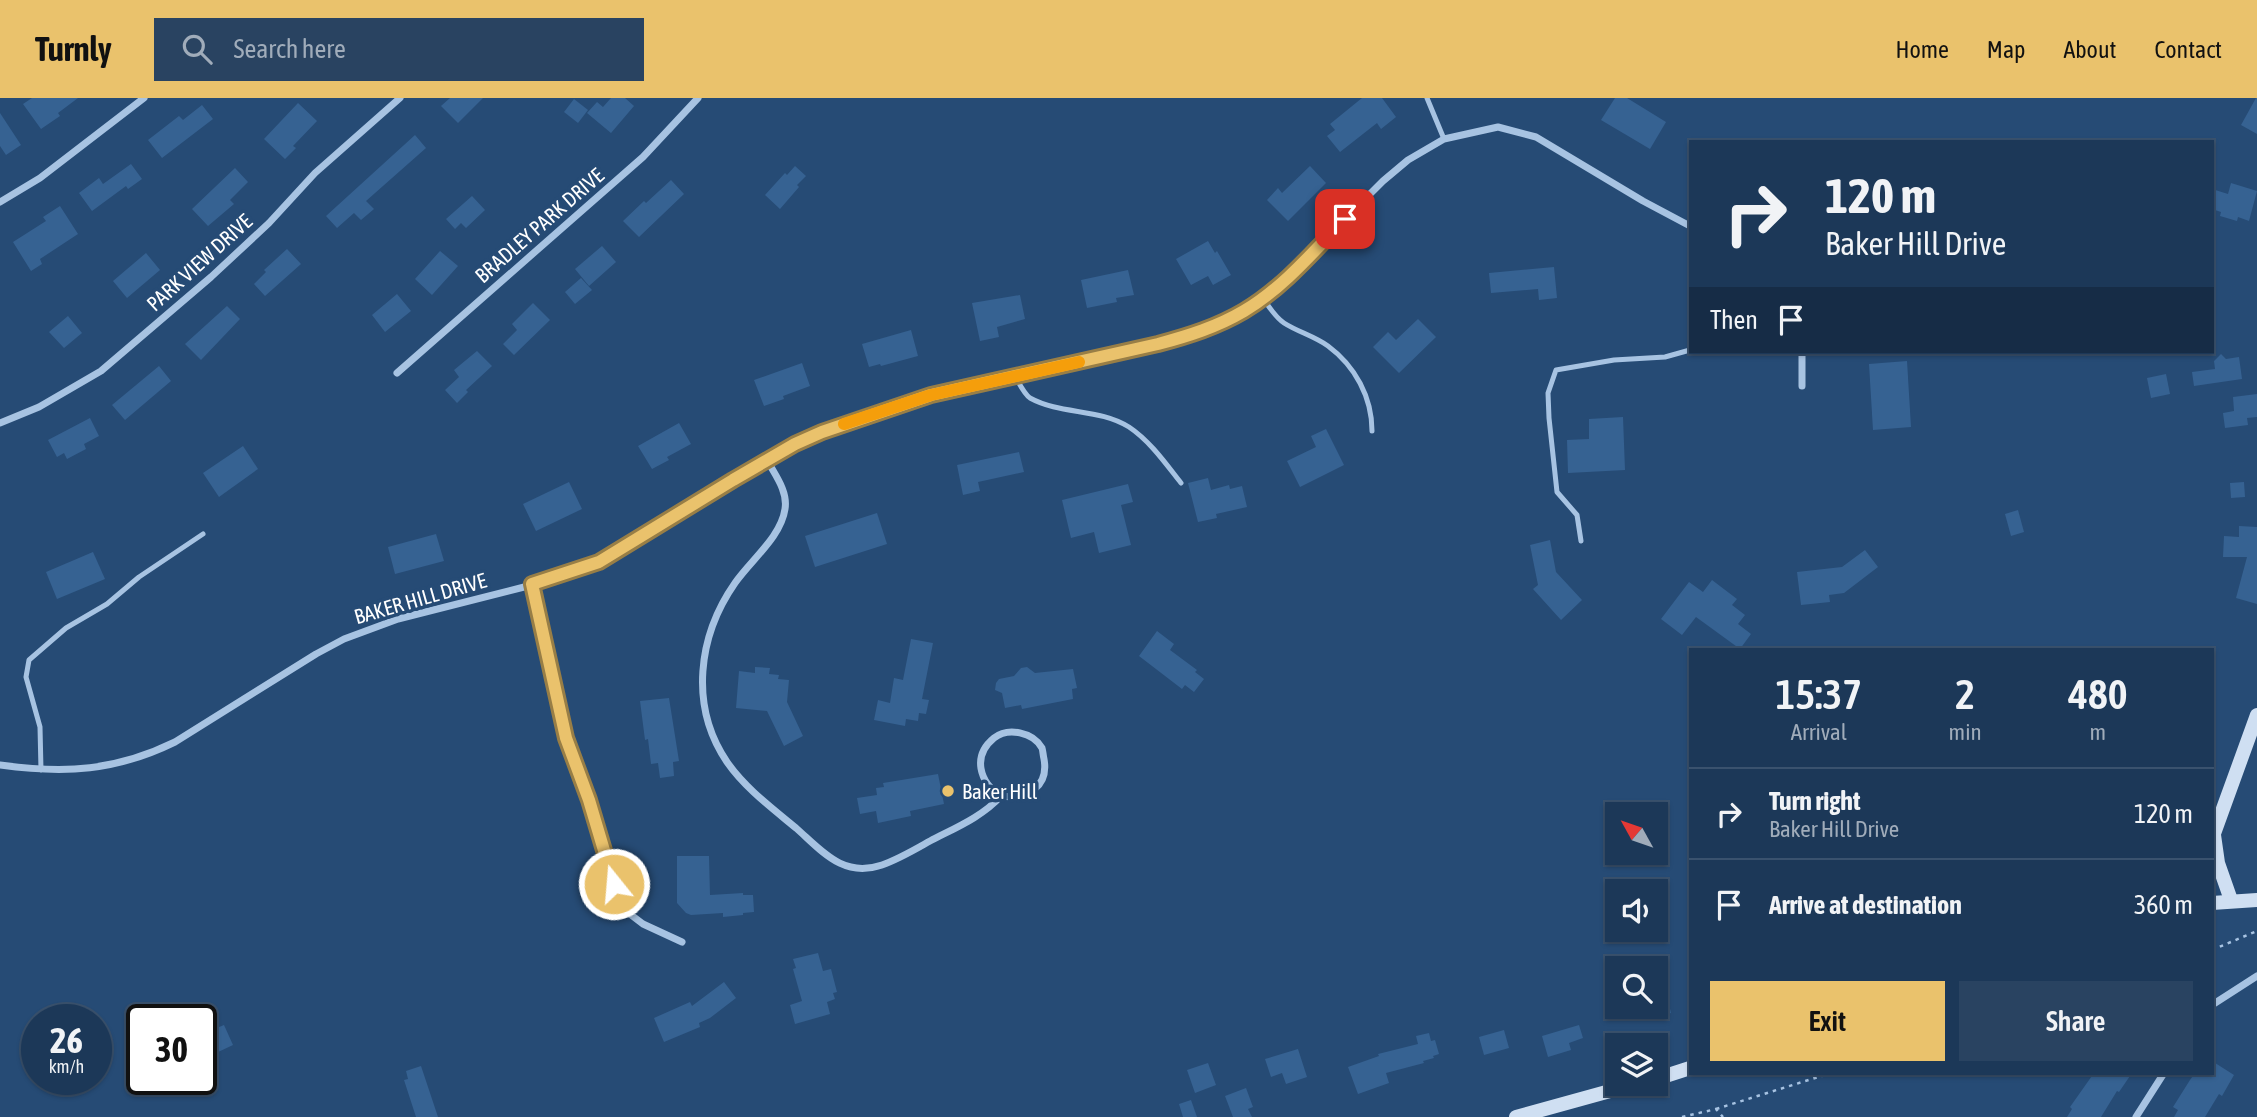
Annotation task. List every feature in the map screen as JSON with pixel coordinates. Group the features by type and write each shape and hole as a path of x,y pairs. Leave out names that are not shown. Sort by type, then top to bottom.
{"street":[{"path":"0,202 40,178 144,98"},
{"name":"PARK VIEW DRIVE","path":"0,423 39,407 101,371 211,277 269,223 315,173 400,98"},
{"name":"BRADLEY PARK DRIVE","path":"397,373 643,157 698,98"},
{"name":"BAKER HILL DRIVE","path":"0,765 41,770 91,769 151,754 344,639 398,619 579,570 618,552 795,444 931,395 1191,335 1226,321 1263,298 1288,276 1383,181 1408,160 1444,139 1498,127 1536,136 1689,225"},
{"path":"1802,354 1802,386"},
{"path":"767,460 782,486 786,500 785,511 771,538 736,581 720,607 710,630 704,661 702,684 706,718 717,746 729,764 749,788 833,860 850,868 864,870 894,861 983,813 1001,796"},
{"path":"532,584 566,738 589,800 622,908 643,924 682,942"},
{"path":"2214,834 2257,715"},
{"path":"1004,733 1028,735 1042,748 1045,773 1038,786 1027,795 1013,798 1001,796 985,783 980,769 985,748 995,737 1004,733"},
{"path":"2214,842 2231,900"},
{"path":"2214,903 2257,900"},
{"path":"2214,1003 2257,976"},
{"path":"1668,1075 1689,1069"},
{"path":"2136,1117 2163,1075"},
{"path":"1516,1117 1605,1092"}],"lane":[{"path":"1427,98 1444,139"},
{"path":"1263,298 1285,324 1329,346 1346,363 1367,397 1372,415 1372,431"},
{"path":"1581,541 1577,515 1557,492 1548,393 1556,370 1614,360 1665,357 1689,350"},
{"path":"1015,376 1028,397 1056,407 1098,415 1129,427 1157,452 1181,483"},
{"path":"41,770 40,727 26,677 29,660 66,628 107,604 139,577 203,534"}],"path":[{"path":"2214,949 2257,932"},
{"path":"1682,1117 1825,1075"},
{"path":"1716,1109 1723,1117"}],"building":[{"path":"32,98 78,98 58,113 60,116 41,129 23,104"},
{"path":"450,98 483,98 458,123 441,106"},
{"path":"611,98 625,98 634,106 611,133 587,113 597,102 603,107"},
{"path":"1362,98 1382,98 1396,117 1381,129 1377,123 1340,152 1327,136 1335,130 1330,124"},
{"path":"1615,98 1627,98 1666,122 1650,149 1601,120"},
{"path":"2257,98 2257,134 2241,125"},
{"path":"574,99 588,110 578,123 564,112"},
{"path":"298,103 317,121 293,146 296,148 285,159 264,139"},
{"path":"202,105 213,119 162,158 148,140 179,116 183,120"},
{"path":"0,113 21,145 6,155 0,146"},
{"path":"415,135 426,148 366,201 374,209 361,220 354,213 337,228 326,216"},
{"path":"131,164 142,179 128,189 126,186 92,211 79,193 99,178 103,184"},
{"path":"795,166 806,176 780,209 765,195"},
{"path":"1310,166 1326,183 1288,221 1267,200 1278,188 1282,193"},
{"path":"235,168 248,182 230,200 234,204 208,226 192,209"},
{"path":"671,180 684,194 639,237 623,221"},
{"path":"2231,183 2257,191 2249,221 2220,216 2221,212 2214,210 2214,190 2228,194"},
{"path":"472,196 485,210 466,228 461,223 455,229 446,219"},
{"path":"60,206 78,234 40,259 42,264 31,271 13,242 46,221 43,217"},
{"path":"1208,241 1231,275 1213,285 1208,276 1191,285 1176,259"},
{"path":"602,246 616,262 589,286 575,269"},
{"path":"287,249 301,264 265,296 254,284 266,272 264,270"},
{"path":"440,251 458,266 432,295 415,279"},
{"path":"146,253 160,270 127,298 113,281"},
{"path":"1554,267 1557,298 1539,300 1538,289 1491,293 1489,273"},
{"path":"1128,270 1134,295 1116,298 1117,302 1087,308 1081,280"},
{"path":"581,278 592,290 575,304 565,292"},
{"path":"397,294 411,311 385,332 372,315"},
{"path":"1020,295 1025,319 997,327 999,337 980,341 972,303"},
{"path":"533,303 550,320 514,355 503,344 517,330 512,324"},
{"path":"227,306 240,319 201,360 185,344"},
{"path":"68,316 82,333 64,348 49,332"},
{"path":"1418,319 1436,337 1399,373 1373,347 1388,332 1396,340"},
{"path":"911,330 918,356 869,367 862,344"},
{"path":"477,351 492,366 466,390 468,392 457,403 445,390 459,377 454,370"},
{"path":"2221,354 2226,359 2239,357 2242,379 2194,386 2192,372 2215,369 2214,361"},
{"path":"1907,361 1911,427 1873,430 1869,364"},
{"path":"802,363 810,386 764,406 754,380"},
{"path":"159,366 171,381 125,420 112,405"},
{"path":"2166,374 2170,394 2151,398 2147,378"},
{"path":"2257,394 2257,417 2247,418 2248,425 2225,428 2223,413 2234,411 2233,397"},
{"path":"1623,417 1625,470 1568,473 1567,440 1589,439 1589,419"},
{"path":"90,418 99,436 84,444 86,449 67,459 64,453 57,457 48,440"},
{"path":"679,423 691,444 652,469 638,446"},
{"path":"1326,429 1344,465 1300,487 1287,461 1316,447 1311,436"},
{"path":"243,446 258,469 219,497 203,473"},
{"path":"1019,452 1024,472 978,482 980,491 963,495 957,465"},
{"path":"1208,478 1211,490 1229,485 1230,489 1242,486 1247,507 1216,514 1217,518 1198,522 1188,483"},
{"path":"569,482 582,509 536,531 523,504"},
{"path":"2244,482 2245,497 2231,498 2230,483"},
{"path":"1128,484 1133,502 1121,505 1131,545 1099,553 1094,532 1071,538 1062,500"},
{"path":"2018,510 2024,532 2011,536 2005,514"},
{"path":"877,513 887,544 815,567 805,536"},
{"path":"2239,526 2257,527 2257,604 2236,598 2247,557 2223,557 2224,536 2239,537"},
{"path":"436,534 444,561 395,574 388,547"},
{"path":"1550,540 1556,572 1582,600 1561,620 1533,589 1538,585 1530,545"},
{"path":"1865,550 1878,567 1844,593 1829,595 1830,602 1801,605 1797,572 1842,567"},
{"path":"93,552 105,579 57,599 46,572"},
{"path":"1712,580 1737,599 1732,605 1745,615 1738,624 1751,634 1741,648 1696,617 1682,635 1661,619 1689,582 1703,592"},
{"path":"1157,631 1174,644 1170,650 1197,670 1195,672 1204,679 1194,692 1185,685 1182,689 1139,656"},
{"path":"911,639 933,643 922,699 929,700 926,714 919,713 918,721 906,719 905,726 874,720 878,700 890,703 894,678 903,680"},
{"path":"755,667 770,668 769,674 779,675 778,679 789,680 787,702 803,736 784,746 767,711 736,708 739,671 755,673"},
{"path":"1027,667 1035,673 1073,669 1077,688 1072,689 1073,699 1022,709 1021,705 1005,708 1002,693 995,690 996,683 999,679 1014,676 1021,668"},
{"path":"669,698 679,761 673,762 674,776 660,778 658,763 651,764 640,701"},
{"path":"938,774 944,804 910,811 911,816 878,823 876,811 860,814 857,798 877,795 876,788 884,787 883,783"},
{"path":"677,856 709,856 710,895 753,895 754,912 723,917 723,913 686,913 677,903"},
{"path":"818,953 823,971 831,969 837,992 833,993 835,999 827,1002 830,1014 795,1024 790,1005 802,1001 793,959"},
{"path":"724,982 736,998 699,1023 700,1027 664,1042 654,1018 690,1002 692,1006"},
{"path":"224,1025 233,1045 217,1053 217,1028"},
{"path":"1579,1025 1583,1038 1569,1043 1571,1050 1548,1057 1542,1036"},
{"path":"1504,1030 1509,1048 1484,1055 1479,1037"},
{"path":"1429,1033 1431,1041 1435,1040 1439,1054 1423,1061 1424,1063 1386,1073 1389,1083 1358,1094 1348,1067 1379,1056 1378,1054 1418,1044 1416,1036"},
{"path":"1298,1049 1307,1077 1286,1084 1282,1073 1271,1077 1265,1059"},
{"path":"2214,1062 2234,1075 2205,1117 2174,1117 2178,1110 2173,1107 2194,1075 2214,1075"},
{"path":"1208,1063 1216,1085 1195,1093 1187,1070"},
{"path":"421,1066 438,1117 416,1117 404,1080 408,1079 406,1071"},
{"path":"2093,1075 2131,1075 2101,1117 2067,1117 2072,1109 2070,1107"},
{"path":"1246,1088 1253,1107 1248,1109 1252,1117 1233,1117 1225,1096"},
{"path":"1191,1100 1197,1117 1183,1117 1179,1104"}],"slow traffic":[{"path":"844,424 931,395 1079,362"}],"place":[{"name":"Baker Hill","path":"948,791"}],"route":[{"path":"614,884 589,800 566,738 532,584 599,562 733,480 795,444 822,432 931,395 1158,344 1226,321 1268,294 1345,219"}]}
